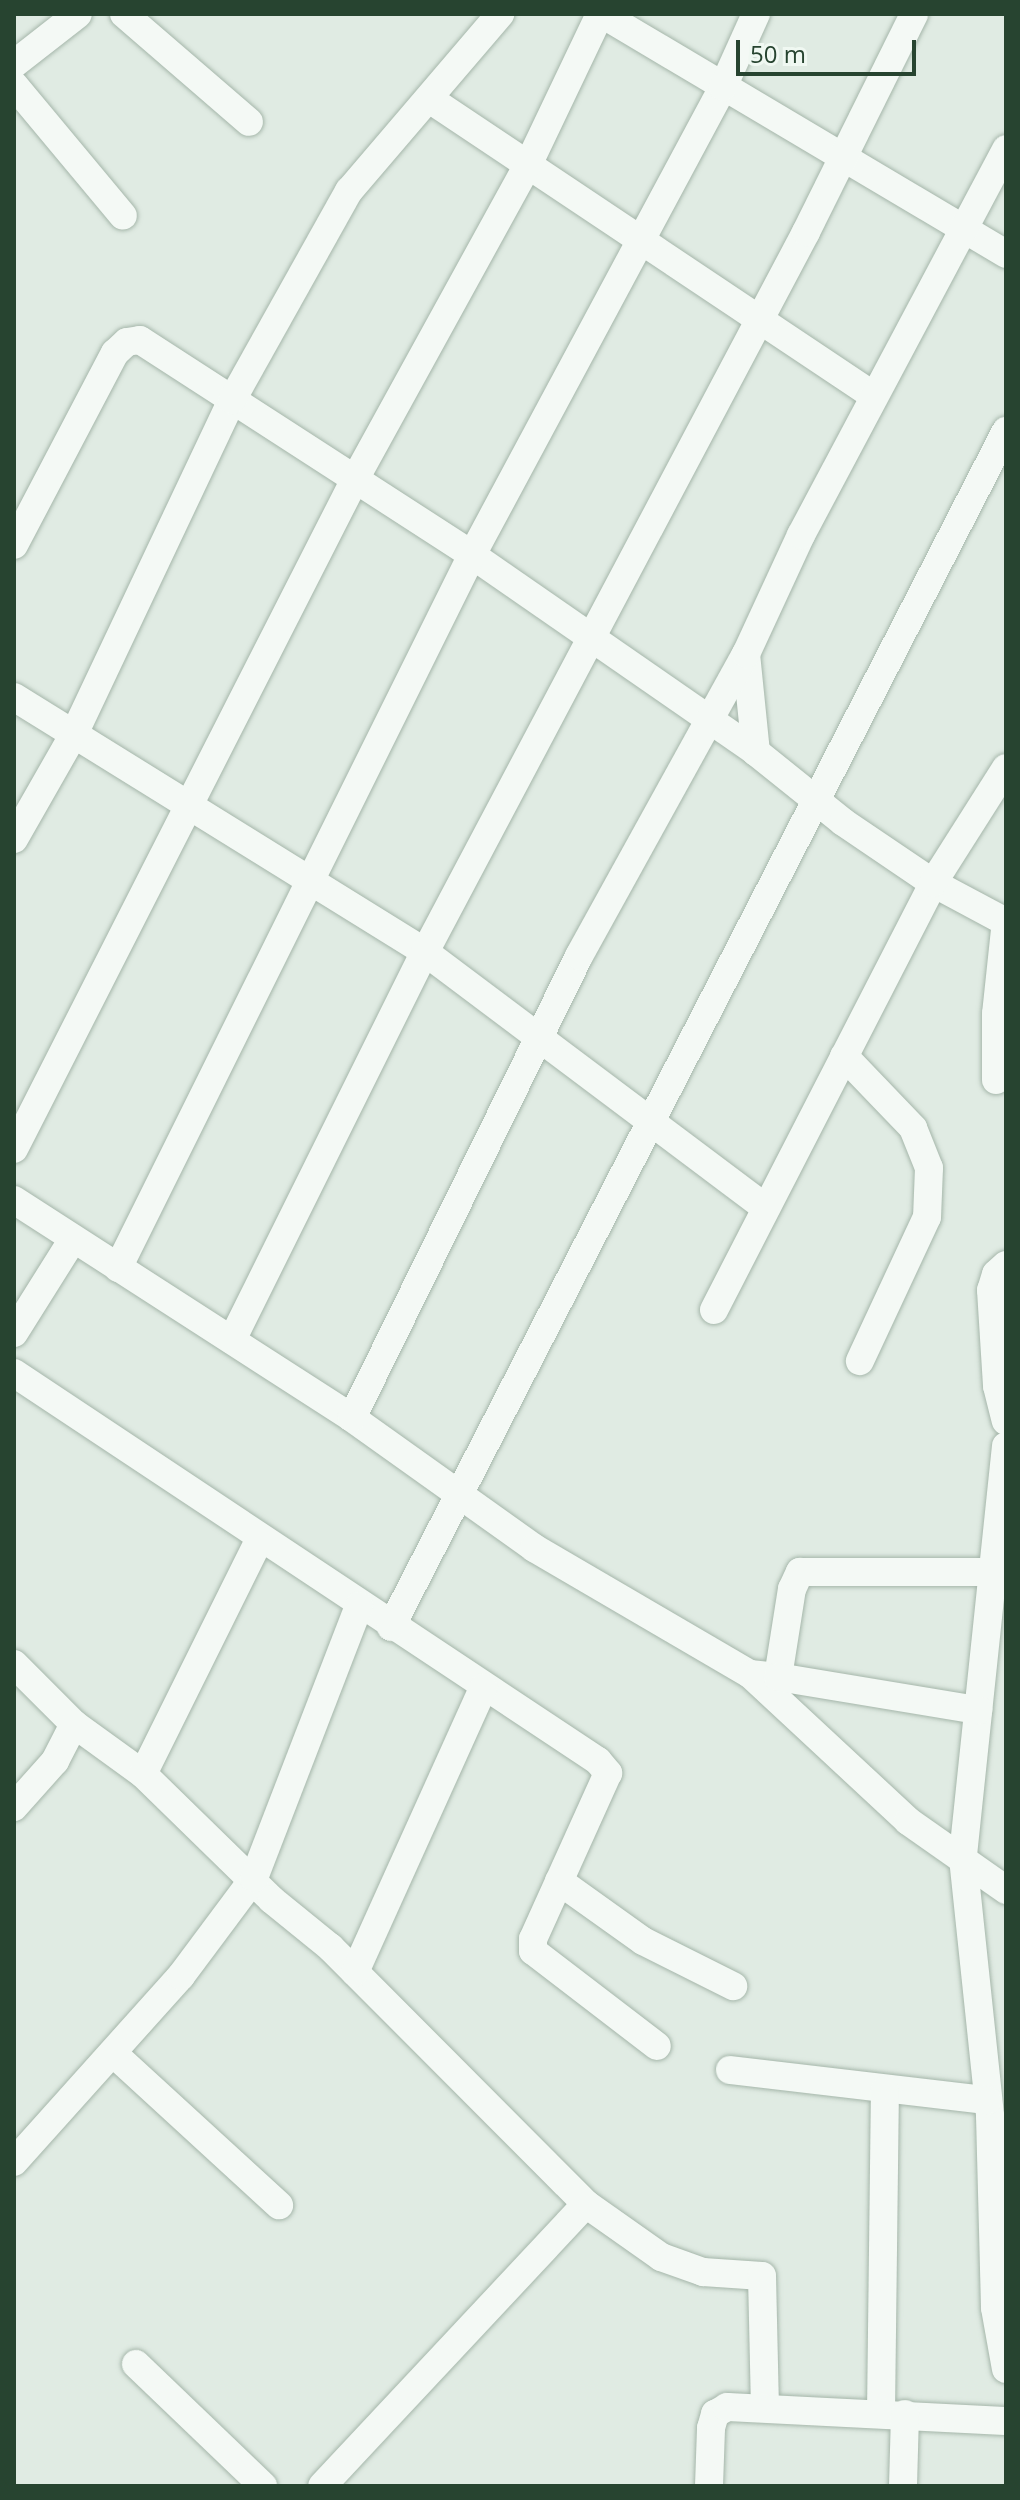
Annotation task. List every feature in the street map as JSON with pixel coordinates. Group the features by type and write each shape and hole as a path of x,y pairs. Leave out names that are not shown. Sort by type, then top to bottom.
{"street":[{"path":"14,64 78,14"},
{"path":"124,14 249,122"},
{"path":"14,839 75,732 232,400 349,191 380,149 431,100 500,14"},
{"path":"14,1149 354,481 529,163 601,14 1006,254"},
{"path":"118,1268 308,878 472,555 723,87 756,14"},
{"path":"232,1340 425,952 759,320 914,14"},
{"path":"14,85 123,216"},
{"path":"431,100 874,396"},
{"path":"352,1418 538,1039 746,654 874,396 1006,149"},
{"path":"14,545 115,353 127,342 140,340 472,555 756,752 933,883 1006,921 996,1014 996,1080"},
{"path":"391,1627 1006,431"},
{"path":"746,654 756,752"},
{"path":"14,697 75,732 425,952 766,1208"},
{"path":"714,1310 933,883 1006,768"},
{"path":"844,1056 913,1128 929,1168 927,1217 860,1361"},
{"path":"14,1200 352,1418 534,1548 764,1675 908,1821 1006,1890"},
{"path":"14,1333 73,1239"},
{"path":"1006,1265 996,1274 991,1290 997,1386 1006,1421"},
{"path":"14,1373 359,1606 598,1761 608,1773 533,1939 533,1951 657,2046"},
{"path":"1006,1446 1002,1534 991,1572 996,1630 978,1710 963,1858 994,2110 995,2308 1006,2369"},
{"path":"143,1774 260,1538"},
{"path":"764,1675 800,1572 991,1572"},
{"path":"14,2162 114,2054 254,1878 359,1606"},
{"path":"14,1664 74,1724 143,1774 355,1972 586,2204 661,2257 703,2272 762,2276 765,2406"},
{"path":"764,1675 978,1710"},
{"path":"355,1972 483,1688"},
{"path":"14,1807 55,1761 74,1724"},
{"path":"559,1881 643,1941 733,1986"},
{"path":"114,2054 279,2205"},
{"path":"730,2070 885,2090 994,2110"},
{"path":"885,2090 893,2414 903,2486"},
{"path":"322,2486 586,2204"},
{"path":"136,2364 263,2486"},
{"path":"709,2486 715,2414 727,2407 765,2406 1006,2421"}]}
